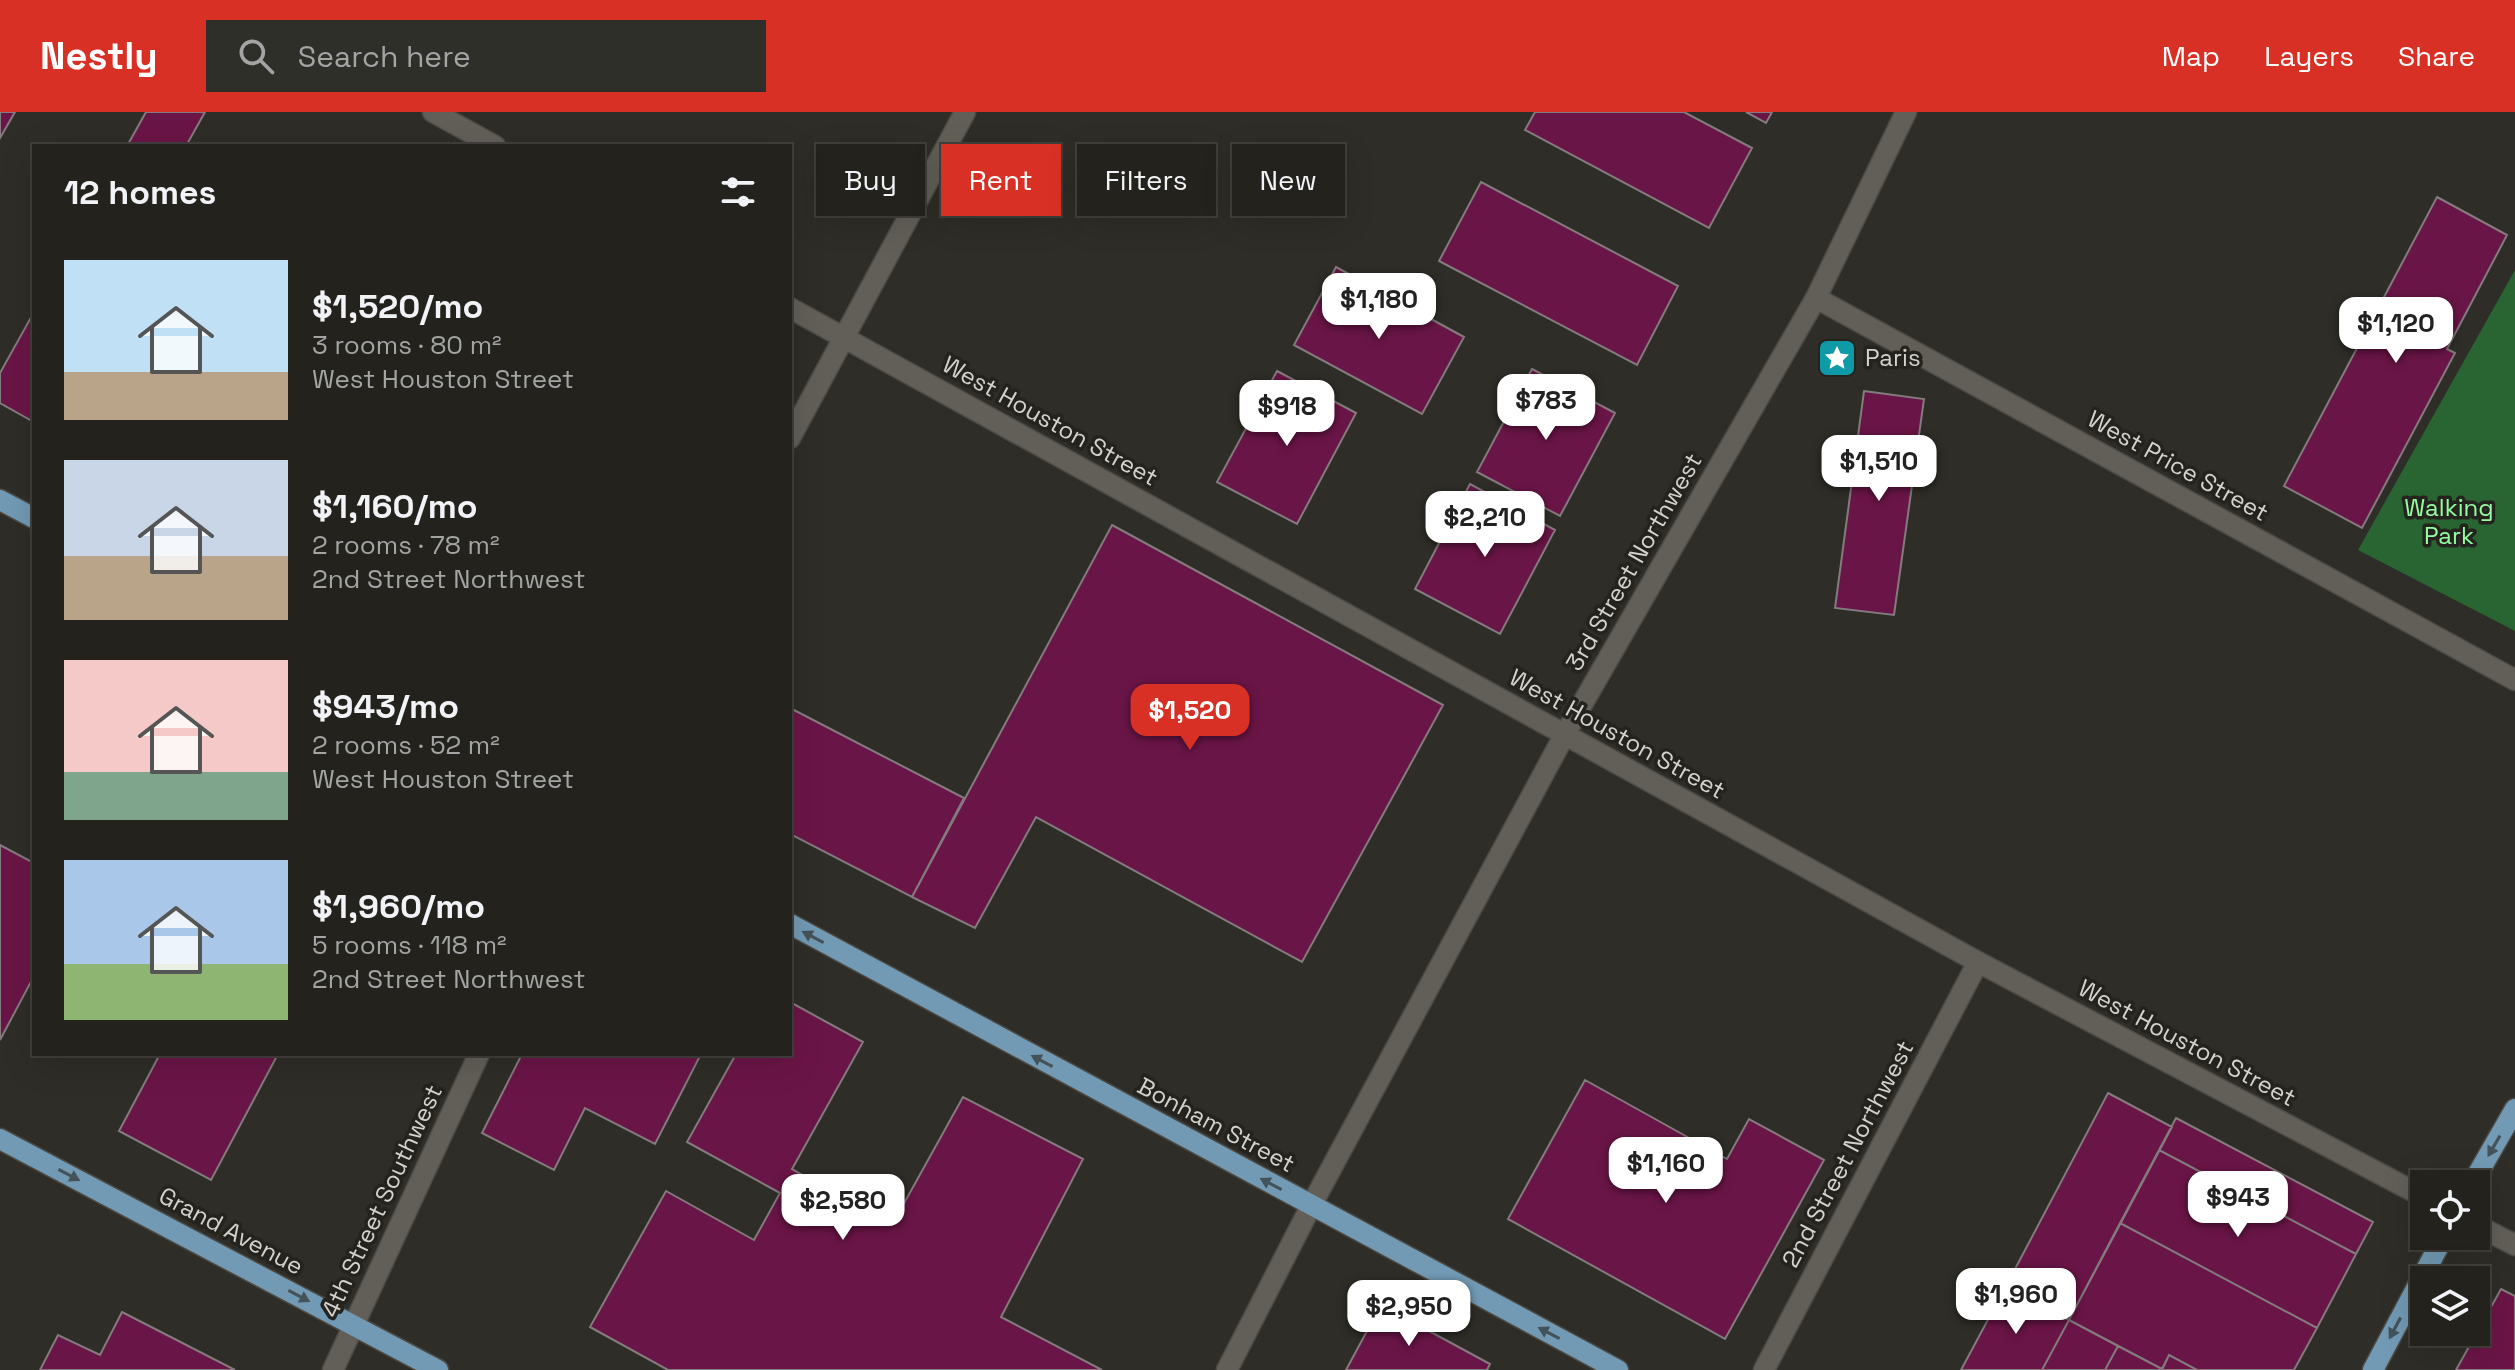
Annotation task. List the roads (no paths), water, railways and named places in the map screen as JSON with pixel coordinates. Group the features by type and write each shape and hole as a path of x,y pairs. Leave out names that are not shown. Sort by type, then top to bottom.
{"main road":[{"path":"0,500 32,517"},
{"name":"Bonham Street","path":"792,925 1618,1370"},
{"path":"2480,1170 2515,1109"},
{"name":"Grand Avenue","path":"0,1139 438,1370"},
{"path":"2373,1370 2437,1250"}],"street":[{"path":"433,112 491,144"},
{"path":"792,434 965,112"},
{"name":"3rd Street Northwest","path":"1227,1370 1311,1206 1565,734 1816,298 1906,112"},
{"name":"West Price Street","path":"1816,298 2515,680"},
{"name":"West Houston Street","path":"792,309 1978,962 2410,1190"},
{"name":"2nd Street Northwest","path":"1764,1370 1978,962"},
{"name":"4th Street Southwest","path":"333,1370 478,1056"},
{"path":"2490,1232 2515,1245"}],"place":[{"name":"Paris","path":"1837,358"}],"park label":[{"name":"Walking Park","path":"2449,522"}]}
